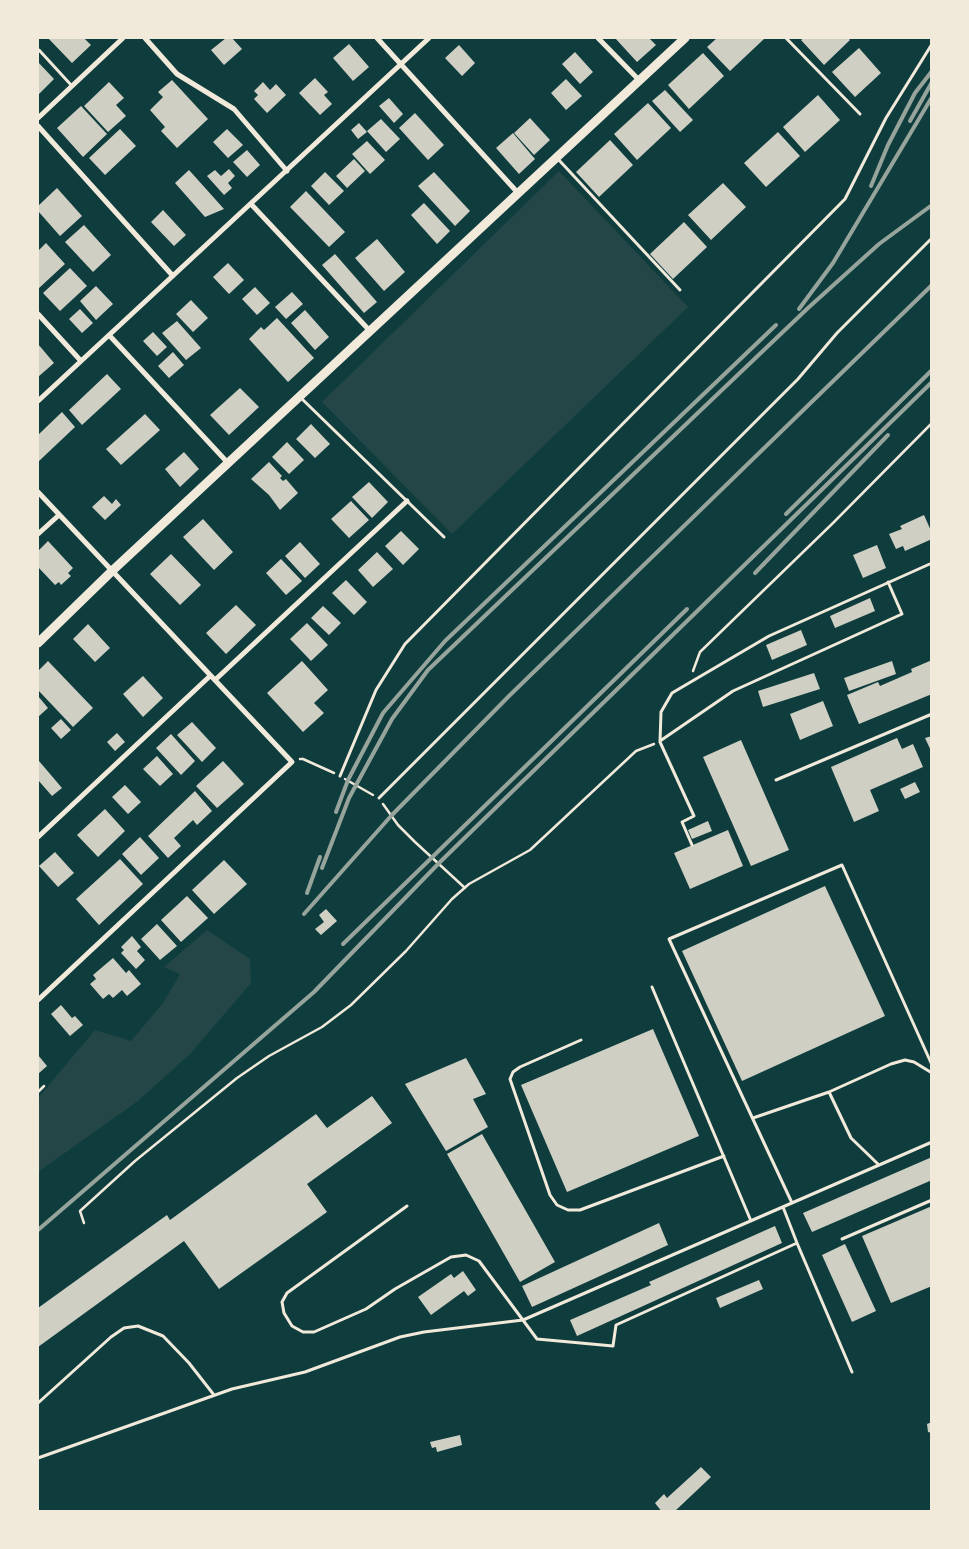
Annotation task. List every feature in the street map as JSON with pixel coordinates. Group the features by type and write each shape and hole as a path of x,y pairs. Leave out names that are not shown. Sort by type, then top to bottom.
{"street":[{"path":"38,118 123,38"},
{"path":"145,38 178,74 234,109 287,171"},
{"path":"377,38 518,193"},
{"path":"38,401 430,38"},
{"path":"598,38 639,80"},
{"path":"38,643 112,571 685,38"},
{"path":"38,126 173,276"},
{"path":"250,204 370,331"},
{"path":"38,314 81,361"},
{"path":"109,334 228,463"},
{"path":"38,492 292,762 38,1000"},
{"path":"215,680 407,501"},
{"path":"38,534 59,515"},
{"path":"38,837 210,676"}],"lane":[{"path":"786,38 860,114"},
{"path":"340,776 376,690 405,644 845,199 886,118 932,44"},
{"path":"39,50 72,86"},
{"path":"556,158 680,290"},
{"path":"378,798 798,379 837,333 932,238"},
{"path":"300,396 444,537"},
{"path":"692,845 682,822 694,816 660,742 661,712 672,693 769,636 932,563"},
{"path":"660,742 733,690 902,614 888,582"},
{"path":"776,780 932,714"},
{"path":"792,1203 669,939 842,865 932,1065"},
{"path":"652,987 751,1221"},
{"path":"581,1040 520,1067 513,1072 510,1078 550,1195 557,1205 568,1210 580,1210 724,1156"},
{"path":"753,1118 829,1092 891,1064 905,1060 914,1062 932,1073"},
{"path":"829,1092 850,1138 879,1165"},
{"path":"38,1458 214,1395 265,1380 305,1372 400,1338 522,1320 932,1142"},
{"path":"842,1239 932,1200"},
{"path":"407,1206 287,1293 282,1302 284,1313 292,1326 303,1332 314,1332 366,1309 395,1289 451,1257 466,1255 479,1261 537,1339 613,1346 616,1325 797,1243"},
{"path":"783,1207 852,1372"},
{"path":"38,1403 111,1337 124,1328 138,1326 163,1336 189,1363 214,1395"}],"path":[{"path":"688,683 700,652 833,523 932,423"},
{"path":"84,1223 80,1211 135,1161 238,1078 269,1056 322,1027 351,1005 406,951 452,899 465,888 530,850 636,751 660,742"},
{"path":"378,798 404,831 465,888"},
{"path":"38,1092 44,1086"}],"shaded area":[{"path":"559,171 688,307 452,534 322,402"},
{"path":"207,930 250,959 251,983 190,1054 138,1101 38,1172 38,1098 95,1030 131,1041 163,1003 180,974 164,967"}],"building":[{"path":"48,38 84,38 91,45 72,63"},
{"path":"226,38 232,38 242,49 224,65 211,50"},
{"path":"615,38 649,38 656,45 637,62"},
{"path":"717,38 764,39 730,71 707,47"},
{"path":"804,38 848,38 850,40 824,65 801,40"},
{"path":"349,44 369,67 353,81 333,58"},
{"path":"459,45 475,63 462,76 445,58"},
{"path":"859,48 881,73 855,97 832,72"},
{"path":"575,52 593,72 580,84 562,64"},
{"path":"703,53 724,76 689,109 668,85"},
{"path":"38,62 54,79 38,95"},
{"path":"315,78 328,92 324,95 332,104 320,115 299,93"},
{"path":"566,79 582,96 566,110 551,93"},
{"path":"172,80 208,119 177,148 161,131 165,127 150,110 163,97 158,92"},
{"path":"109,82 124,98 116,105 126,116 108,132 84,106"},
{"path":"263,82 270,90 276,84 286,95 267,113 254,99 258,95 254,91"},
{"path":"665,90 693,120 680,132 652,101"},
{"path":"818,95 840,120 805,152 783,127"},
{"path":"389,98 403,114 394,123 379,106"},
{"path":"648,103 671,128 637,160 614,134"},
{"path":"81,106 107,134 83,157 57,128"},
{"path":"415,113 444,145 428,160 399,128"},
{"path":"530,118 550,140 534,155 514,133"},
{"path":"381,119 400,139 386,152 367,131"},
{"path":"359,123 367,132 358,139 351,130"},
{"path":"120,129 136,146 105,175 89,158"},
{"path":"227,129 243,145 228,158 213,142"},
{"path":"778,132 800,156 766,187 744,163"},
{"path":"513,133 535,159 519,174 496,148"},
{"path":"610,140 633,165 599,197 576,172"},
{"path":"367,141 385,160 370,174 352,154"},
{"path":"247,150 260,165 247,177 233,162"},
{"path":"354,159 365,171 347,188 336,176"},
{"path":"229,169 235,176 228,183 232,188 224,195 207,176 215,170 221,176"},
{"path":"189,170 224,209 205,217 175,183"},
{"path":"325,172 344,191 329,205 311,186"},
{"path":"434,172 470,211 455,226 418,186"},
{"path":"723,183 746,207 711,240 688,215"},
{"path":"57,188 82,216 60,236 38,211 38,206"},
{"path":"306,191 345,232 329,247 290,207"},
{"path":"424,203 450,231 437,244 411,215"},
{"path":"163,210 186,235 174,246 151,222"},
{"path":"684,222 707,247 673,279 650,254"},
{"path":"84,225 111,255 93,272 65,242"},
{"path":"377,239 405,272 384,291 355,258"},
{"path":"46,243 65,264 38,289 38,251"},
{"path":"335,254 377,302 364,313 322,265"},
{"path":"228,263 244,280 229,294 213,277"},
{"path":"70,268 87,286 60,311 43,293"},
{"path":"96,286 113,304 96,320 80,301"},
{"path":"255,287 270,303 257,315 242,299"},
{"path":"292,292 303,304 286,319 275,307"},
{"path":"191,300 208,318 193,332 176,314"},
{"path":"80,309 93,323 82,333 69,319"},
{"path":"305,310 329,337 315,350 291,323"},
{"path":"277,318 314,358 288,382 249,339 261,327 264,330"},
{"path":"177,321 201,348 186,360 162,333"},
{"path":"153,332 167,347 157,356 143,341"},
{"path":"38,344 54,363 38,377"},
{"path":"173,352 184,365 169,378 158,366"},
{"path":"107,374 121,389 82,425 69,410"},
{"path":"240,388 259,407 229,435 210,415"},
{"path":"62,412 75,427 38,462 38,435"},
{"path":"145,414 160,430 121,465 106,449"},
{"path":"311,424 330,444 315,458 296,439"},
{"path":"287,442 304,460 289,474 272,457"},
{"path":"184,452 199,469 180,487 165,469"},
{"path":"269,462 282,476 280,478 283,481 286,479 298,493 280,510 269,495 251,479"},
{"path":"369,482 388,502 372,518 352,497"},
{"path":"104,496 112,504 116,499 121,505 105,520 92,507"},
{"path":"351,501 369,520 349,538 331,519"},
{"path":"924,515 932,533 932,539 905,551 903,546 896,549 889,534 902,529 900,526"},
{"path":"203,519 233,552 214,570 183,537"},
{"path":"401,531 419,549 403,565 385,546"},
{"path":"48,541 73,568 68,573 71,576 61,585 59,582 55,585 38,567 38,551"},
{"path":"300,542 320,564 305,578 285,556"},
{"path":"877,545 886,568 863,578 853,555"},
{"path":"377,552 393,569 373,587 358,570"},
{"path":"171,554 201,585 180,605 150,574"},
{"path":"281,559 302,581 286,595 266,573"},
{"path":"346,580 367,602 354,615 332,593"},
{"path":"870,598 875,611 835,628 830,616"},
{"path":"236,605 256,625 226,654 206,633"},
{"path":"323,606 341,623 329,635 311,618"},
{"path":"307,623 328,645 311,661 290,639"},
{"path":"88,624 110,648 95,662 73,639"},
{"path":"801,630 807,645 772,660 766,645"},
{"path":"932,660 932,694 859,724 847,695 878,682 880,686 912,672 911,669"},
{"path":"48,661 93,708 73,727 38,690 38,671"},
{"path":"302,661 328,690 314,703 324,713 303,732 267,693"},
{"path":"892,661 896,674 849,691 844,678"},
{"path":"814,673 820,689 763,707 758,691"},
{"path":"143,676 163,698 143,717 123,694"},
{"path":"38,696 48,708 38,717"},
{"path":"823,701 833,726 800,740 790,714"},
{"path":"61,719 71,730 61,739 51,728"},
{"path":"192,722 216,748 202,762 177,735"},
{"path":"117,733 125,742 115,751 107,742"},
{"path":"171,734 195,761 181,775 156,748"},
{"path":"932,736 932,753 925,738"},
{"path":"897,738 902,749 913,744 923,767 870,790 879,811 854,822 831,767"},
{"path":"741,740 789,850 751,866 703,757"},
{"path":"157,756 173,774 160,786 143,769"},
{"path":"39,761 62,788 52,796 38,780"},
{"path":"223,761 244,784 217,808 196,786"},
{"path":"915,782 920,792 905,799 900,789"},
{"path":"125,785 141,802 128,814 112,797"},
{"path":"195,791 212,811 197,825 193,820 174,838 181,846 168,858 148,836"},
{"path":"105,809 125,831 98,857 77,835"},
{"path":"708,821 712,831 692,839 688,830"},
{"path":"728,830 743,866 690,889 674,853"},
{"path":"140,837 159,858 141,875 122,854"},
{"path":"55,852 74,873 58,887 39,866"},
{"path":"120,859 143,884 99,925 76,899"},
{"path":"224,860 247,884 214,914 192,890"},
{"path":"825,886 885,1016 742,1081 682,951"},
{"path":"187,896 208,918 181,942 161,920"},
{"path":"326,909 337,921 321,935 315,929 324,922 319,915"},
{"path":"157,924 177,946 160,960 141,939"},
{"path":"132,936 141,947 137,951 145,960 136,969 121,953 124,950 121,947"},
{"path":"113,958 126,973 129,970 141,984 127,996 122,990 113,998 109,994 103,999 90,984 96,979 93,975"},
{"path":"61,1005 72,1018 75,1016 83,1025 70,1036 51,1014"},
{"path":"653,1029 699,1136 567,1192 521,1085"},
{"path":"38,1055 47,1066 38,1074"},
{"path":"466,1058 486,1094 473,1099 488,1127 446,1151 405,1084"},
{"path":"372,1096 392,1123 307,1184 327,1212 219,1289 184,1241 38,1347 38,1308 167,1215 170,1220 316,1114 327,1128"},
{"path":"482,1134 555,1262 520,1282 447,1154"},
{"path":"932,1157 932,1180 812,1232 803,1213"},
{"path":"932,1206 932,1286 891,1303 862,1236"},
{"path":"659,1223 668,1245 532,1307 522,1286"},
{"path":"775,1226 782,1243 577,1336 570,1320 651,1285 649,1282"},
{"path":"845,1244 876,1311 852,1322 822,1255"},
{"path":"463,1271 476,1290 468,1296 464,1291 431,1315 418,1297 451,1274 454,1278"},
{"path":"759,1280 763,1289 720,1308 716,1298"},
{"path":"932,1422 932,1433 928,1432 927,1424"},
{"path":"460,1435 462,1445 437,1452 436,1447 432,1448 430,1442"},
{"path":"701,1467 711,1477 674,1512 662,1512 655,1503 664,1494 667,1498"}],"railway":[{"path":"871,186 888,145 915,93 932,71"},
{"path":"910,121 932,82"},
{"path":"799,309 833,263 932,97"},
{"path":"322,868 349,798 392,719 428,670 808,308 879,244 932,205"},
{"path":"304,914 391,816 509,696 932,285"},
{"path":"336,812 348,780 383,713 445,641 776,325"},
{"path":"786,514 932,370"},
{"path":"38,1230 314,992 439,863 932,382"},
{"path":"755,573 888,435"},
{"path":"343,944 687,609"},
{"path":"307,893 320,857"}]}
